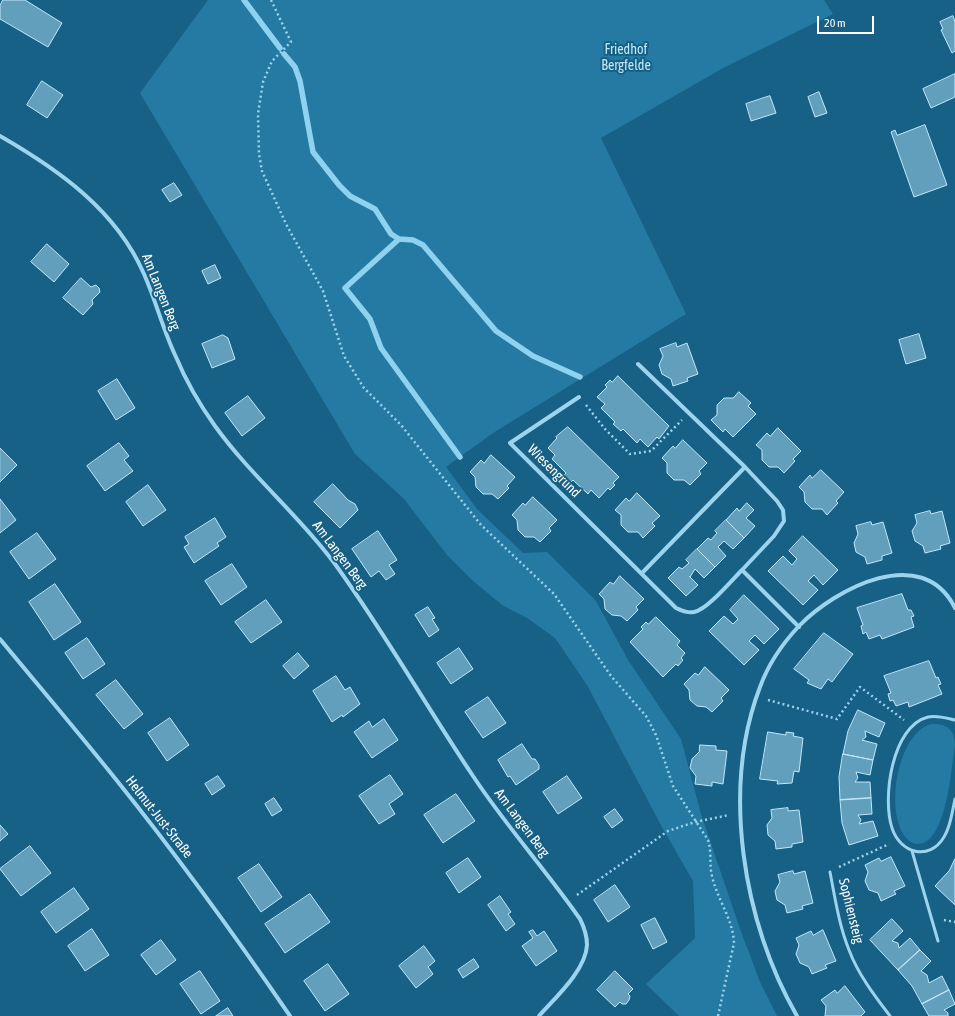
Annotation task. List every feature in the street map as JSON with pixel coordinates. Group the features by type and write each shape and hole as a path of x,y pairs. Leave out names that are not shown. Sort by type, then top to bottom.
{"street":[{"name":"Am Langen Berg","path":"0,136 62,176 98,206 119,230 144,274 175,357 194,395 214,426 241,459 305,526 335,564 416,685 473,776 514,833 568,901 580,919 585,932 587,945 584,959 575,974 539,1016"},
{"name":"Wiesengrund","path":"579,397 510,443 642,572 676,608 685,612 696,612 706,606 774,536 784,521 783,510 777,501 744,467 638,364"},
{"path":"642,572 744,467"},
{"path":"742,570 799,627"},
{"path":"797,1016 776,975 757,920 745,866 741,812 744,755 749,722 757,696 771,665 799,627 814,613 838,597 874,579 891,575 911,574 930,581 944,592 955,608"},
{"name":"Helmut-Just-Straße","path":"0,640 114,777 238,940 290,1016"}],"lane":[{"path":"955,720 928,717 913,726 898,746 891,777 890,816 892,827 898,840 912,851 924,853 932,850 940,843 948,827 955,799"},
{"path":"912,851 938,941"},
{"name":"Sophiensteig","path":"830,872 839,918 849,951 870,988 890,1016"}],"path":[{"path":"271,0 291,42 272,61 263,82 258,114 259,154 262,171 286,224 323,291 344,356 364,388 401,425 481,525 554,594 611,676 646,716 656,735 673,786 708,840 711,850 710,866 712,877 734,932 734,944 718,1016"},
{"path":"579,397 594,412 605,429 630,454 651,452 689,413"},
{"path":"757,696 837,719 860,687 913,726"},
{"path":"568,901 668,831 695,822 741,812"},
{"path":"830,872 898,840"}],"green space":[{"name":"Friedhof Bergfelde","path":"208,0 824,0 833,14 725,67 601,138 686,314 493,433 446,467 477,509 523,553 547,552 596,601 628,660 681,739 701,814 739,926 760,982 777,1016 679,1016 646,984 695,938 693,881 663,829 587,685 555,638 527,618 502,605 472,580 447,555 404,499 355,454 140,93"},
{"path":"931,724 942,725 949,728 954,735 955,745 946,804 941,820 935,833 926,841 916,844 905,837 899,823 896,805 896,785 900,764 907,746 918,732"}],"building":[{"path":"3,0 25,0 62,23 48,47 0,19 0,6"},
{"path":"953,16 955,22 955,51 952,53 941,30 943,29 940,22"},
{"path":"955,74 955,97 931,108 923,89"},
{"path":"42,81 63,95 47,118 27,105"},
{"path":"819,92 827,113 815,117 808,97"},
{"path":"770,96 776,113 751,121 746,104"},
{"path":"925,125 947,185 914,197 891,132 895,130 897,135"},
{"path":"174,183 182,195 170,202 162,190"},
{"path":"47,244 69,264 54,282 31,262"},
{"path":"215,265 221,278 208,284 202,271"},
{"path":"81,278 91,287 96,285 100,292 92,300 93,304 83,315 63,298"},
{"path":"919,334 926,358 906,364 899,340"},
{"path":"223,335 228,338 235,359 212,368 202,344"},
{"path":"676,343 677,347 687,343 698,374 687,378 688,381 673,386 671,379 662,374 659,365 663,356 660,349"},
{"path":"618,376 669,426 659,439 657,437 648,447 640,439 637,443 623,429 621,431 613,424 615,422 601,408 605,404 597,397 607,387 605,385 610,380 612,382"},
{"path":"117,379 135,408 116,420 98,391"},
{"path":"739,392 751,403 748,406 756,414 733,437 725,429 723,432 711,420 717,415 717,405 724,398 733,398"},
{"path":"248,396 265,418 242,436 225,413"},
{"path":"568,427 619,477 613,483 615,485 610,490 608,488 599,498 591,490 588,494 573,480 571,482 564,475 566,473 552,459 555,455 548,448 557,438 556,437"},
{"path":"778,428 801,451 793,459 795,461 784,473 778,467 769,467 762,460 762,450 756,445 767,433 770,436"},
{"path":"683,440 707,463 699,471 701,474 690,485 684,480 674,480 667,473 667,463 662,458 673,446 675,448"},
{"path":"119,443 129,456 124,460 133,471 105,491 87,466"},
{"path":"0,448 17,465 0,482"},
{"path":"491,455 515,477 507,486 509,488 498,499 492,494 483,494 476,487 475,477 470,472 481,460 484,463"},
{"path":"821,470 844,492 836,501 838,503 827,515 822,509 812,509 805,502 804,492 799,487 810,475 812,478"},
{"path":"333,484 348,500 355,504 358,510 340,528 314,502"},
{"path":"148,485 166,510 143,526 126,502"},
{"path":"637,493 660,516 652,523 655,526 643,538 638,532 628,532 621,525 621,515 615,510 626,498 629,501"},
{"path":"533,497 557,520 549,528 551,531 540,542 534,537 525,537 518,530 517,520 512,515 523,503 525,505"},
{"path":"0,499 16,520 0,533"},
{"path":"747,503 754,510 746,518 755,526 744,538 726,520 737,508 739,511"},
{"path":"930,511 931,514 942,511 950,543 940,546 941,549 925,553 923,546 915,541 912,531 917,523 915,515"},
{"path":"215,518 226,537 217,543 219,546 194,563 184,547 189,544 185,537"},
{"path":"726,520 744,538 733,549 724,541 718,547 726,556 715,567 697,549 708,538 711,540 717,533 715,531"},
{"path":"871,522 872,525 883,522 892,553 882,556 882,560 867,564 865,557 856,552 854,543 858,534 856,526"},
{"path":"378,531 397,560 389,565 395,574 386,580 379,571 371,577 352,549"},
{"path":"37,533 56,559 29,579 10,552"},
{"path":"803,536 838,570 823,585 814,575 808,581 818,590 803,605 768,571 783,556 792,565 797,559 789,551"},
{"path":"697,549 715,567 704,578 695,569 690,577 698,585 686,596 668,578 679,567 682,569 689,563 686,560"},
{"path":"232,564 247,587 221,605 205,581"},
{"path":"620,576 644,599 636,607 638,610 627,621 621,616 612,615 605,609 604,599 599,594 610,582 613,584"},
{"path":"55,584 81,622 54,640 29,602"},
{"path":"902,594 908,610 911,610 914,616 911,617 914,627 882,639 880,635 869,639 866,632 863,634 861,626 863,625 857,608"},
{"path":"744,595 779,629 764,644 755,635 749,641 759,650 744,665 709,631 724,616 733,624 738,619 730,610"},
{"path":"266,600 282,622 251,643 235,622"},
{"path":"428,607 435,618 432,619 439,630 429,637 415,615"},
{"path":"656,617 680,641 677,645 685,653 681,658 683,660 678,666 676,664 663,677 630,642 643,629 641,627 646,622 648,624"},
{"path":"824,633 853,654 832,682 828,679 821,689 807,683 809,680 794,669"},
{"path":"87,638 105,664 83,679 65,653"},
{"path":"459,648 473,669 451,684 437,663"},
{"path":"298,653 309,666 294,679 283,666"},
{"path":"929,661 936,678 938,677 941,684 938,685 942,694 909,707 908,702 896,706 893,700 890,701 888,694 891,693 884,676"},
{"path":"705,667 729,690 721,698 723,701 712,712 706,707 697,706 690,700 689,690 684,684 695,673 698,675"},
{"path":"336,676 345,690 350,687 360,704 343,717 342,715 332,722 313,691"},
{"path":"116,680 143,714 124,729 96,695"},
{"path":"488,697 506,723 483,738 465,712"},
{"path":"858,710 885,723 879,737 865,731 866,737 862,740 877,744 873,760 843,754 848,731"},
{"path":"170,718 189,745 167,761 148,733"},
{"path":"384,719 398,740 372,758 354,732 369,721 372,727"},
{"path":"768,732 786,735 786,732 794,733 793,736 803,738 799,772 794,771 792,783 777,784 778,781 760,779"},
{"path":"522,744 532,759 535,759 539,765 539,769 516,785 510,776 508,777 498,760"},
{"path":"700,745 716,746 716,750 727,751 723,784 712,782 712,786 695,784 696,776 690,768 692,759 699,752"},
{"path":"843,754 873,760 870,775 856,772 858,778 855,782 870,782 871,798 840,800 839,777"},
{"path":"390,775 403,794 389,804 395,814 379,824 359,796"},
{"path":"218,776 225,786 212,795 205,784"},
{"path":"567,776 582,798 558,814 543,792"},
{"path":"456,794 475,821 443,843 424,815"},
{"path":"274,798 282,810 272,816 265,804"},
{"path":"871,798 872,814 858,815 861,820 859,824 873,821 878,836 849,845 842,823 840,800"},
{"path":"788,808 788,811 799,810 803,842 792,844 792,847 776,849 775,841 768,835 767,825 772,818 771,810"},
{"path":"615,809 623,820 612,828 604,817"},
{"path":"0,825 8,834 0,841"},
{"path":"30,846 51,873 21,896 0,869"},
{"path":"891,857 905,886 894,891 896,894 881,901 878,893 869,890 865,881 868,872 865,865 879,858 881,861"},
{"path":"468,858 481,877 459,893 446,873"},
{"path":"955,859 955,905 935,886 949,871"},
{"path":"259,864 282,897 261,912 238,878"},
{"path":"793,871 794,874 805,871 813,903 802,906 803,909 787,913 785,905 777,900 775,891 780,882 778,875"},
{"path":"615,885 630,907 608,922 594,900"},
{"path":"74,888 89,909 56,933 41,912"},
{"path":"310,894 330,922 285,953 265,924"},
{"path":"500,896 511,912 508,914 515,924 506,931 488,905"},
{"path":"655,918 667,942 653,949 641,925"},
{"path":"892,919 903,931 892,941 898,943 899,948 910,938 920,950 898,970 870,940"},
{"path":"92,929 109,955 85,971 68,946"},
{"path":"533,930 537,936 544,931 557,951 536,966 522,946 533,938 529,932"},
{"path":"823,930 836,961 825,965 827,968 812,974 809,967 800,963 796,954 799,945 796,938 811,931 813,935"},
{"path":"161,940 176,960 156,975 141,955"},
{"path":"424,946 435,961 428,967 433,974 416,988 399,966"},
{"path":"920,950 931,961 921,971 927,975 929,983 942,976 949,990 922,1004 912,986 898,970"},
{"path":"474,959 479,967 463,978 458,970"},
{"path":"328,964 349,994 325,1011 304,981"},
{"path":"200,971 220,1001 201,1014 180,984"},
{"path":"615,971 633,989 628,994 630,996 626,1004 622,1004 620,1002 615,1007 597,990"},
{"path":"845,986 865,1012 861,1016 825,1016 826,1006 821,1000 835,990 837,993"},
{"path":"949,990 955,1004 944,1010 948,1013 948,1016 929,1016 922,1004"},
{"path":"228,1008 233,1016 216,1016"}],"waterway":[{"path":"244,0 280,48"},
{"path":"284,54 295,67 300,81 313,152 339,185 350,196 375,209 391,234 399,239 413,240 423,245 496,331 533,356 580,377"},
{"path":"399,239 345,288 370,319 381,348 460,457"}]}
